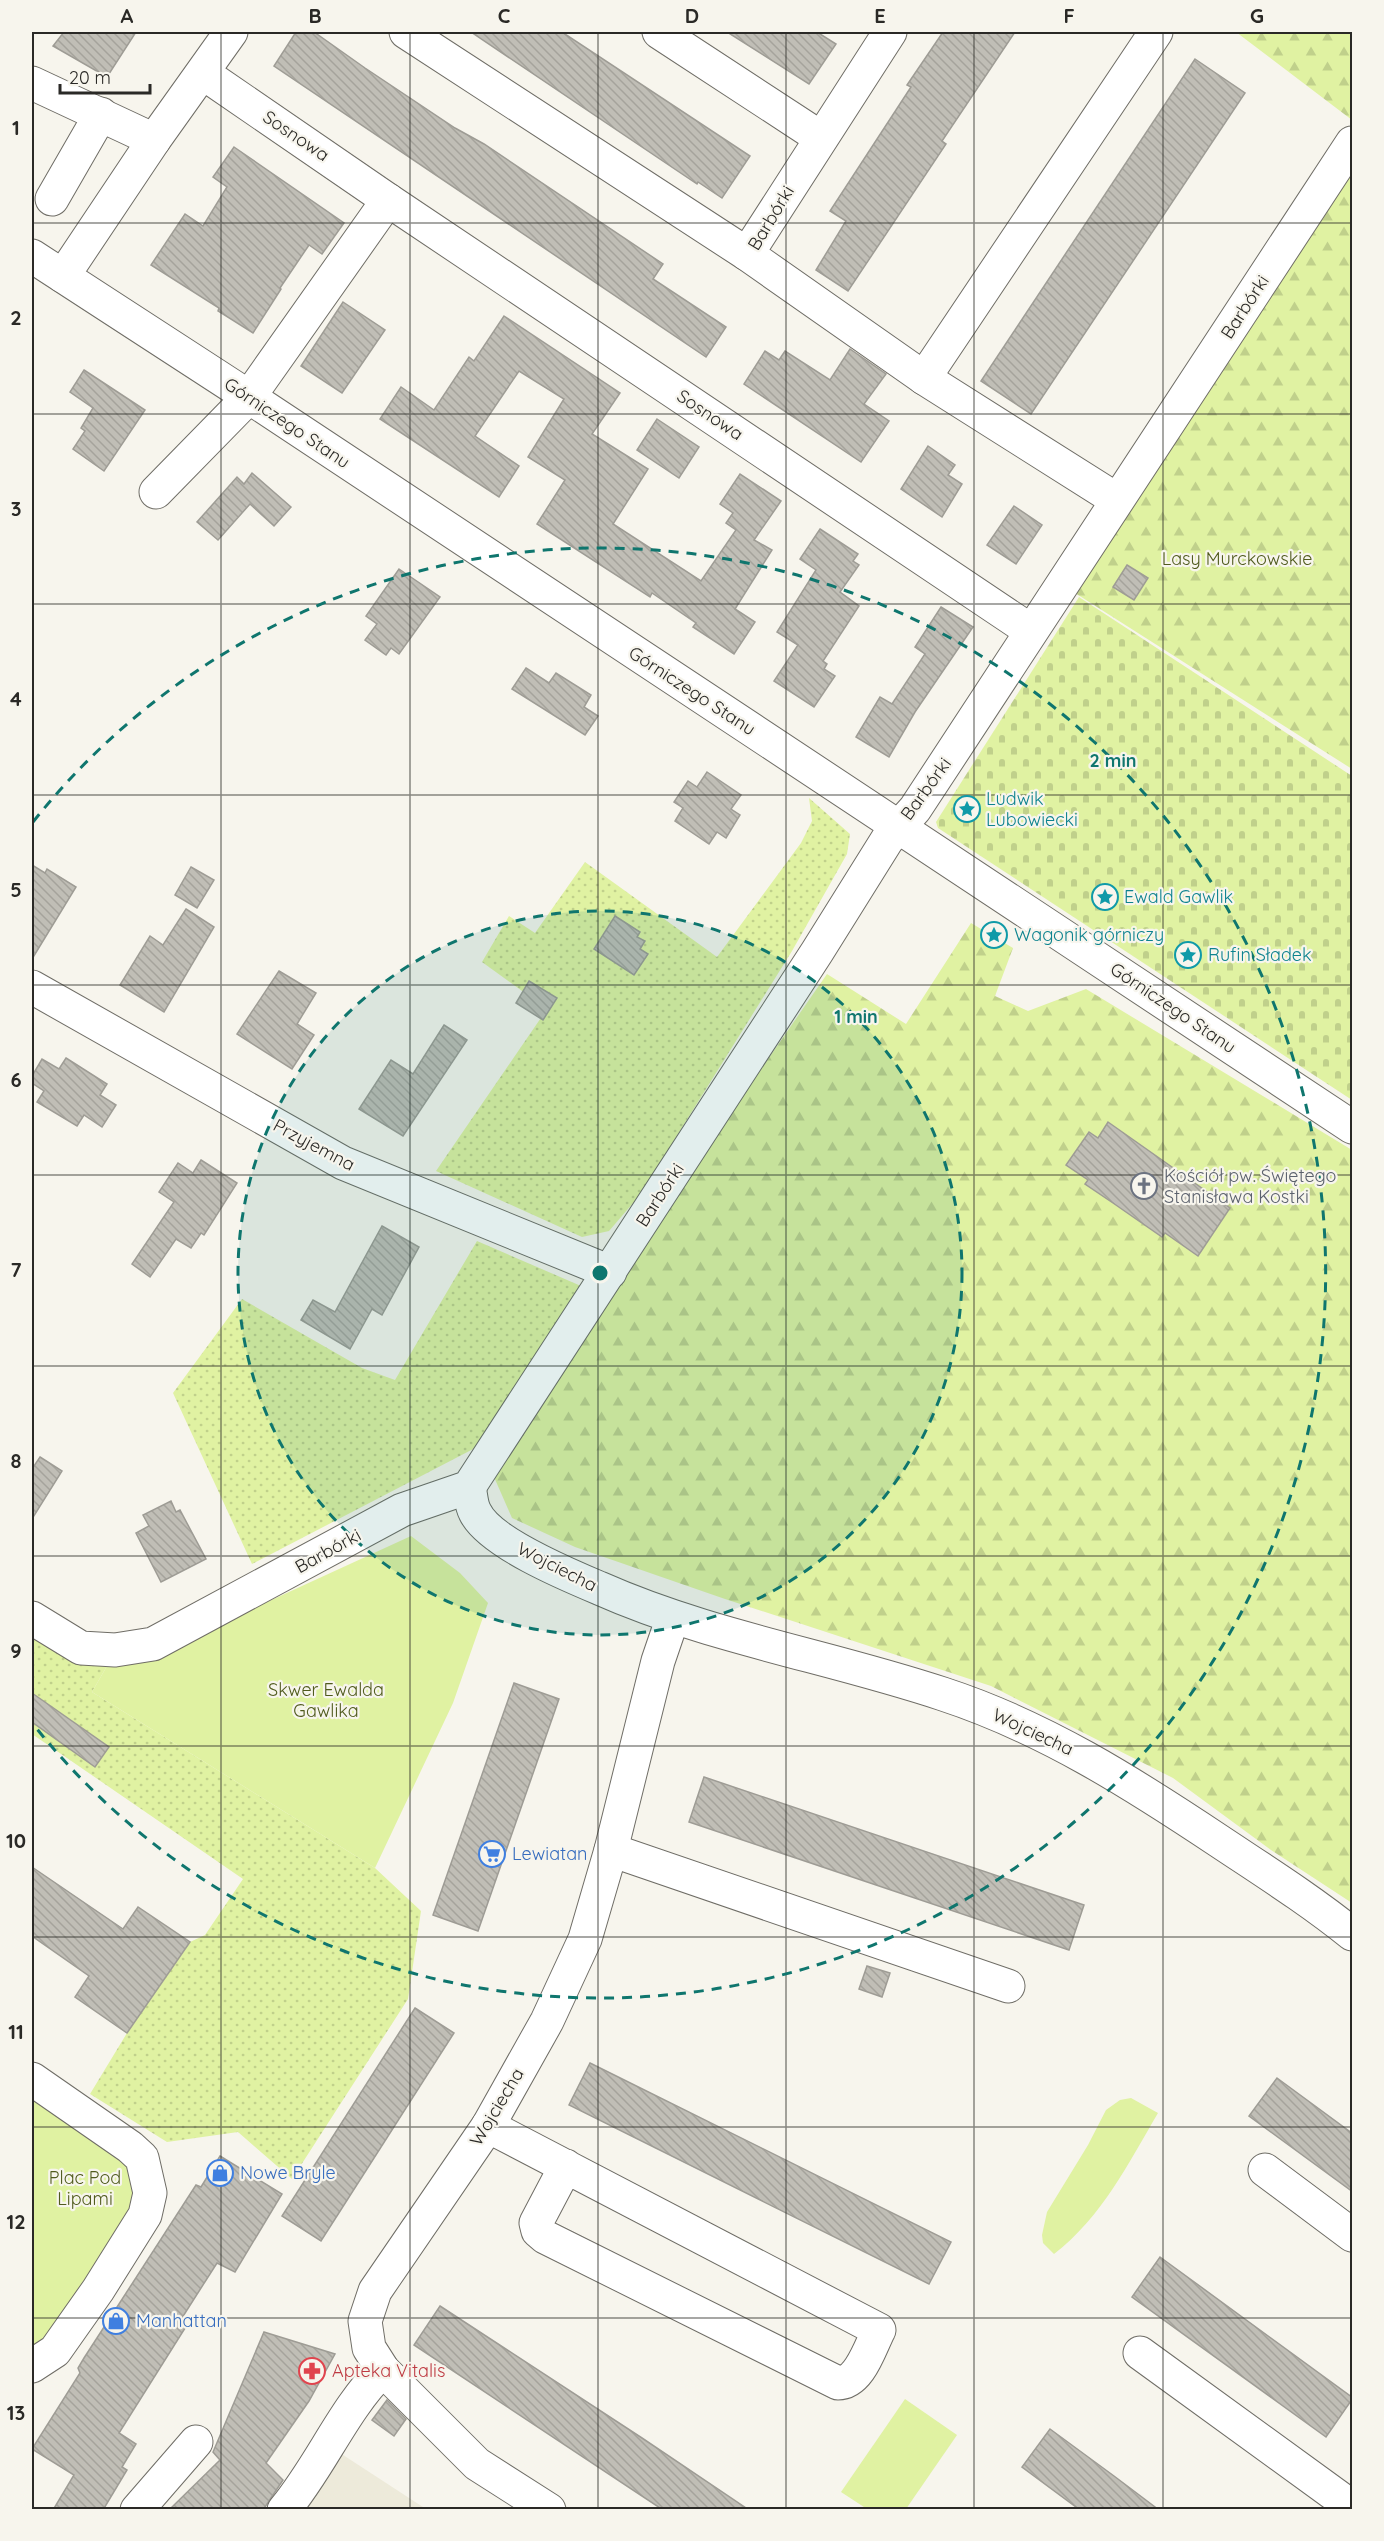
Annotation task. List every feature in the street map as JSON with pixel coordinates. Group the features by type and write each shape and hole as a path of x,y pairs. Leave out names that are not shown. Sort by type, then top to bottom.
{"street":[{"path":"406,32 747,254"},
{"path":"659,32 821,138"},
{"name":"Barbórki","path":"890,32 747,254 924,378 1117,500"},
{"path":"924,378 1156,32"},
{"path":"63,276 154,140 203,73 223,34"},
{"name":"Sosnowa","path":"203,73 388,200 1031,631"},
{"path":"32,83 154,140"},
{"path":"52,199 101,114"},
{"name":"Barbórki","path":"32,1618 81,1648 115,1650 153,1644 402,1510 469,1487 610,1272 886,840 909,818 1353,143"},
{"path":"156,492 249,397 388,200"},
{"name":"Górniczego Stanu","path":"32,256 1353,1127"},
{"name":"Przyjemna","path":"32,987 343,1162 610,1272"},
{"name":"Wojciecha","path":"469,1487 474,1512 482,1522 504,1540 590,1584 674,1617 912,1683 976,1705 1040,1732 1107,1768 1152,1796 1290,1888 1353,1934"},
{"name":"Wojciecha","path":"549,2510 477,2464 384,2370 369,2348 365,2321 375,2291 488,2126 547,2021 585,1939 611,1850 658,1661 674,1617"},
{"path":"611,1850 1008,1986"},
{"path":"32,2079 130,2147 142,2158 150,2193 145,2215 98,2290 55,2351 32,2366"},
{"path":"488,2126 566,2166 879,2330 854,2378 846,2383 838,2383 545,2237 538,2231 536,2223 566,2166"},
{"path":"1265,2170 1353,2235"},
{"path":"1140,2353 1353,2507"},
{"path":"284,2510 299,2492 365,2387 384,2370"},
{"path":"137,2510 196,2442"}],"shaded area":[{"path":"340,2453 426,2509 303,2510"}],"green space":[{"path":"1236,32 1352,32 1352,120"},
{"name":"Lasy Murckowskie","path":"1352,171 1352,769 1075,593"},
{"path":"1079,597 1352,776 1352,1100 938,828 936,822"},
{"path":"809,798 850,834 847,854 792,951 640,1195 609,1231 582,1237 436,1171 547,1009 482,962 509,916 535,933 585,862 717,957 801,843 812,821"},
{"path":"971,923 1013,948 995,996 1028,1011 1086,989 1352,1150 1352,1903 1271,1850 1173,1778 991,1686 575,1547 512,1518 494,1477 614,1281 827,974 906,1024"},
{"path":"477,1241 581,1286 479,1446 252,1564 173,1393 242,1299 362,1368 395,1380"},
{"name":"Skwer Ewalda Gawlika","path":"411,1536 460,1573 488,1603 453,1703 375,1868 92,1692 111,1659 169,1647"},
{"path":"32,1633 111,1659 92,1692 375,1868 421,1911 408,1999 292,2179 238,2132 167,2142 90,2094 127,2033 190,1942 205,1935 243,1879 32,1734"},
{"name":"Plac Pod Lipami","path":"32,2090 124,2150 139,2195 52,2339 32,2354"},
{"path":"1131,2098 1158,2113 1125,2170 1100,2207 1086,2224 1054,2254 1043,2243 1042,2235 1047,2212 1088,2145 1106,2110 1120,2100"},
{"path":"905,2399 957,2435 906,2509 867,2509 841,2492"}],"building":[{"path":"64,32 136,32 107,77 53,46"},
{"path":"296,32 314,32 455,128 484,144 663,264 653,279 726,327 706,357 274,66"},
{"path":"471,32 562,32 750,156 722,198 698,182 697,184"},
{"path":"727,32 817,32 836,44 809,84"},
{"path":"943,32 1015,32 942,141 946,144 848,291 816,270 846,221 830,211 911,87 907,85"},
{"path":"1195,59 1245,93 1031,414 981,381"},
{"path":"234,147 344,223 322,254 309,245 253,333 218,311 219,308 151,265 185,214 203,226 227,187 213,177"},
{"path":"343,302 385,330 342,393 301,366"},
{"path":"504,316 620,393 592,434 648,469 613,524 701,581 736,530 726,523 733,513 720,504 740,474 781,501 754,540 772,550 735,609 755,622 734,654 693,627 696,623 652,593 650,597 537,524 565,480 528,457 564,399 519,371 475,436 519,466 499,497 380,419 401,387 434,410 469,357 474,361"},
{"path":"850,349 886,374 864,404 889,421 861,462 744,384 765,351 779,360 785,351 830,380"},
{"path":"84,370 145,410 104,471 73,449 85,431 81,428 93,408 70,392"},
{"path":"657,419 699,447 679,478 637,450"},
{"path":"928,446 955,465 948,475 962,484 942,517 901,489"},
{"path":"252,473 291,507 274,526 250,504 218,540 197,522 237,477 244,484"},
{"path":"1014,506 1042,525 1016,564 987,545"},
{"path":"820,529 858,554 853,561 859,565 840,592 859,606 823,661 827,664 824,669 835,676 814,707 774,681 798,645 777,632 816,570 800,559"},
{"path":"1127,565 1148,578 1134,600 1113,587"},
{"path":"399,569 440,597 399,654 391,648 386,655 365,640 377,624 366,616"},
{"path":"941,607 973,627 915,712 889,757 856,737 880,697 892,704 925,654 915,647"},
{"path":"526,668 549,683 556,673 591,695 584,707 598,716 585,735 512,689"},
{"path":"707,772 741,795 731,809 740,815 726,838 717,832 709,844 675,821 683,808 674,802 688,781 697,787"},
{"path":"32,865 45,873 47,869 76,887 32,959"},
{"path":"191,867 214,880 197,908 175,895"},
{"path":"186,909 214,927 164,1012 120,985 150,936 163,945"},
{"path":"615,916 640,932 637,937 645,941 640,949 648,954 634,975 594,949"},
{"path":"279,971 316,993 297,1024 314,1035 292,1069 237,1034"},
{"path":"529,981 557,998 543,1020 516,1003"},
{"path":"444,1025 467,1040 403,1136 359,1109 391,1060 413,1074"},
{"path":"66,1058 107,1084 100,1095 116,1105 102,1127 84,1115 77,1126 37,1102 44,1091 32,1083 32,1076 42,1059 59,1069"},
{"name":"Kościół pw. Świętego Stanisława Kostki","path":"1108,1122 1230,1208 1198,1256 1165,1233 1162,1237 1085,1184 1088,1180 1066,1165 1089,1132 1098,1138"},
{"path":"201,1160 237,1183 204,1235 201,1233 191,1248 176,1239 150,1277 132,1264 174,1202 159,1192 178,1163 193,1173"},
{"path":"382,1226 419,1247 382,1315 372,1309 350,1349 301,1320 313,1300 335,1312"},
{"path":"40,1457 62,1471 32,1519 32,1469"},
{"path":"171,1501 176,1512 180,1510 206,1559 161,1582 136,1533 149,1526 143,1515"},
{"path":"514,1683 559,1699 478,1931 433,1915"},
{"path":"32,1693 109,1747 95,1767 32,1722"},
{"path":"704,1777 1084,1905 1069,1950 689,1822"},
{"path":"32,1867 123,1929 138,1907 190,1942 127,2033 75,1997 89,1976 32,1936"},
{"path":"867,1966 890,1973 882,1997 859,1989"},
{"path":"415,2008 454,2033 321,2241 282,2216"},
{"path":"590,2063 951,2242 929,2284 569,2105"},
{"path":"1277,2078 1353,2134 1353,2192 1249,2116"},
{"path":"220,2156 282,2194 235,2272 217,2263 180,2321 187,2325 119,2433 136,2444 122,2467 127,2470 103,2510 53,2510 74,2475 32,2449 80,2373 78,2368 84,2358 196,2185 201,2187"},
{"path":"1160,2257 1353,2398 1326,2437 1132,2297"},
{"path":"440,2306 749,2510 663,2510 414,2345"},
{"path":"264,2332 335,2354 309,2401 266,2463 283,2480 263,2510 169,2510 220,2460 213,2452"},
{"path":"387,2400 406,2419 394,2436 372,2420"},
{"path":"1050,2429 1159,2510 1080,2510 1022,2467"}],"place":[{"name":"Ludwik Lubowiecki","path":"967,809"},
{"name":"Ewald Gawlik","path":"1105,897"},
{"name":"Wagonik górniczy","path":"994,935"},
{"name":"Rufin Sładek","path":"1188,955"},
{"name":"Kościół pw. Świętego Stanisława Kostki","path":"1144,1186"},
{"name":"Lewiatan","path":"492,1854"},
{"name":"Nowe Bryle","path":"220,2173"},
{"name":"Manhattan","path":"116,2321"},
{"name":"Apteka Vitalis","path":"312,2371"}]}
